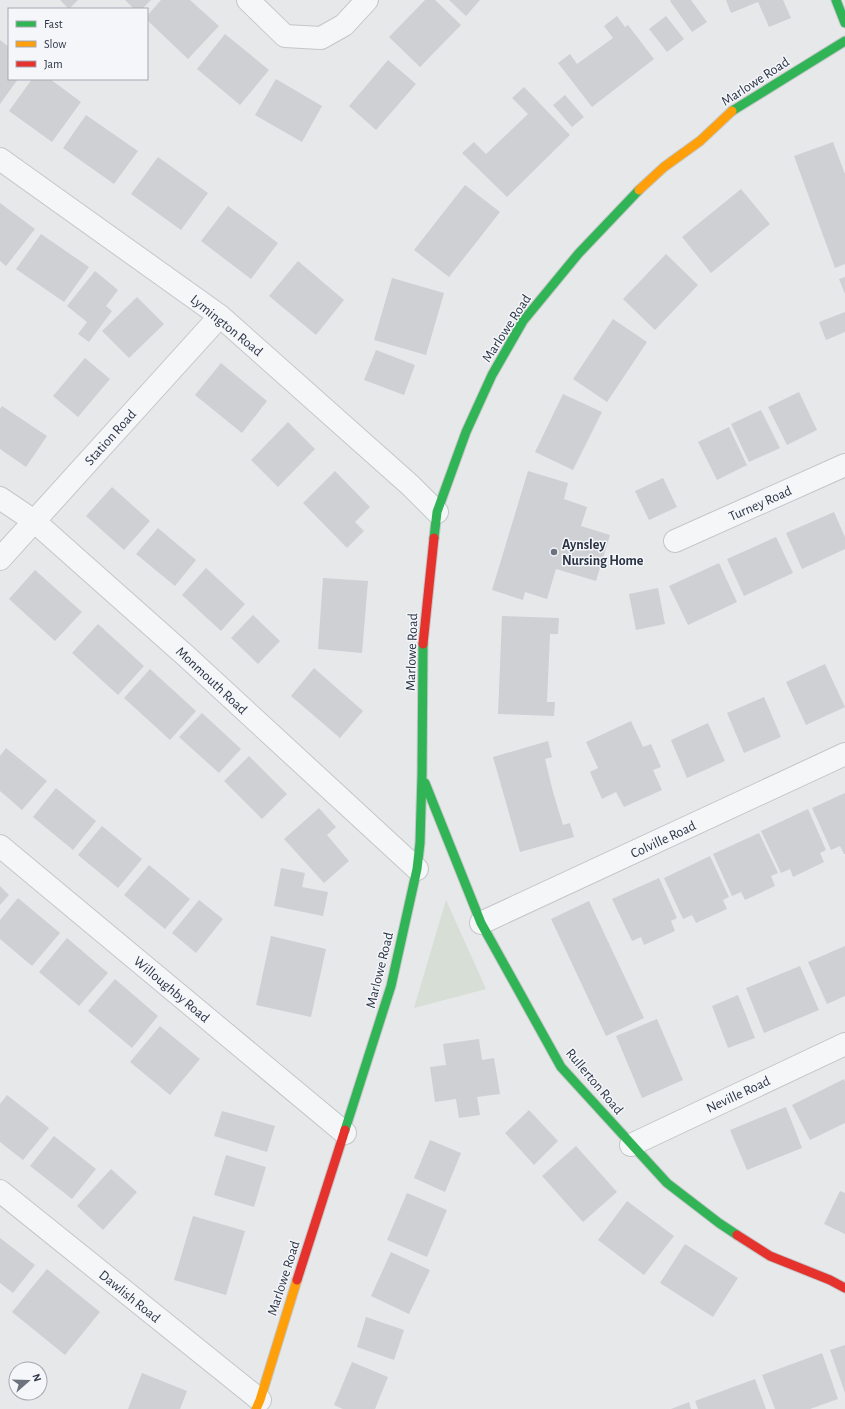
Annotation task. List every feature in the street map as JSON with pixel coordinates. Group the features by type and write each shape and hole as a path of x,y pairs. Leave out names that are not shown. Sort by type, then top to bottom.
{"street":[{"path":"248,0 285,36 321,38 344,25 367,0"},
{"path":"836,0 845,23"},
{"name":"Marlowe Road","path":"258,1405 391,986 417,869 420,843 422,774 423,636 438,512 466,432 492,374 524,321 579,253 643,186 664,167 700,141 735,108 845,41"},
{"name":"Lymington Road","path":"0,159 220,316 410,485 438,512"},
{"name":"Station Road","path":"0,559 220,316"},
{"name":"Turney Road","path":"675,542 845,466"},
{"name":"Monmouth Road","path":"0,498 34,521 186,656 417,869"},
{"name":"Colville Road","path":"482,923 845,754"},
{"name":"Rullerton Road","path":"422,774 482,923 561,1067 667,1183 718,1224 770,1256 830,1280 845,1288"},
{"name":"Willoughby Road","path":"0,846 345,1133"},
{"name":"Neville Road","path":"631,1145 845,1044"},
{"name":"Dawlish Road","path":"0,1191 258,1405"}],"shaded area":[{"path":"446,900 486,989 414,1008"}],"building":[{"path":"60,0 78,0 70,8 68,8"},
{"path":"125,0 151,0 143,8 133,8"},
{"path":"161,0 190,0 219,26 188,59 148,21 148,15"},
{"path":"425,0 435,0 461,25 420,67 389,37"},
{"path":"449,0 480,0 466,16"},
{"path":"691,0 707,22 692,32 670,1"},
{"path":"726,0 783,0 791,18 769,27 758,2 731,13"},
{"path":"617,16 625,27 628,25 654,59 592,107 558,63 570,54 577,64 613,38 604,26"},
{"path":"666,16 684,39 667,52 649,29"},
{"path":"225,34 269,70 240,105 197,69"},
{"path":"0,40 8,46 8,80 17,80 0,104"},
{"path":"388,60 416,84 376,130 349,106"},
{"path":"276,79 322,106 302,142 255,115"},
{"path":"31,80 51,80 81,102 52,142 9,111"},
{"path":"524,87 570,135 507,197 462,153 474,142 486,154 528,114 512,98"},
{"path":"565,95 584,117 572,127 553,105"},
{"path":"86,115 138,151 114,184 63,148"},
{"path":"833,142 845,174 845,264 835,268 794,156"},
{"path":"158,157 208,193 181,230 131,194"},
{"path":"465,185 500,212 449,277 414,250"},
{"path":"741,189 770,224 711,273 682,237"},
{"path":"0,203 35,229 6,266 0,261"},
{"path":"228,206 278,243 251,279 201,241"},
{"path":"41,234 89,267 64,302 16,269"},
{"path":"666,254 698,285 655,330 623,299"},
{"path":"298,261 344,300 316,335 269,296"},
{"path":"95,271 118,290 106,306 112,311 89,342 78,334 87,322 67,306"},
{"path":"845,277 845,294 839,279"},
{"path":"392,278 444,293 426,355 374,340"},
{"path":"137,297 164,324 129,358 102,331"},
{"path":"845,312 845,332 826,340 819,322"},
{"path":"613,319 647,342 607,402 573,379"},
{"path":"376,350 415,365 404,395 364,380"},
{"path":"85,358 110,379 78,417 53,396"},
{"path":"221,363 267,401 242,433 195,395"},
{"path":"799,392 817,430 787,445 768,407"},
{"path":"563,394 602,412 573,470 535,452"},
{"path":"2,406 47,436 26,467 0,449 0,409"},
{"path":"761,410 780,448 749,462 731,424"},
{"path":"288,422 315,449 278,487 251,460"},
{"path":"729,427 747,465 717,480 698,442"},
{"path":"335,471 370,507 355,522 364,531 347,548 303,503"},
{"name":"Aynsley Nursing Home","path":"528,471 568,483 564,499 587,507 581,526 610,535 596,581 556,569 547,599 525,592 523,600 492,590"},
{"path":"663,478 677,507 649,520 635,491"},
{"path":"112,487 150,521 124,550 86,516"},
{"path":"834,512 845,537 845,549 802,569 786,533"},
{"path":"158,528 196,560 175,586 136,554"},
{"path":"776,537 793,573 744,596 727,559"},
{"path":"719,563 737,602 688,625 669,586"},
{"path":"206,568 245,604 221,631 182,595"},
{"path":"35,570 82,612 55,641 9,599"},
{"path":"323,578 368,581 362,653 318,649"},
{"path":"658,588 665,624 636,630 629,594"},
{"path":"253,615 280,641 258,664 231,638"},
{"path":"502,616 559,618 558,634 550,634 547,702 555,702 554,716 498,714"},
{"path":"98,624 144,666 118,695 72,653"},
{"path":"825,664 845,707 806,725 786,682"},
{"path":"314,668 363,711 340,738 291,696"},
{"path":"150,669 196,711 170,740 124,698"},
{"path":"764,697 781,737 744,753 727,713"},
{"path":"202,713 241,749 219,773 179,737"},
{"path":"631,721 643,747 651,744 661,767 653,770 662,790 624,807 616,792 602,799 590,772 598,768 586,742"},
{"path":"708,723 725,761 687,778 671,740"},
{"path":"548,741 552,757 545,759 553,792 563,825 570,823 574,837 520,852 493,757"},
{"path":"6,748 47,781 22,810 0,791 0,756"},
{"path":"249,756 287,794 262,819 224,781"},
{"path":"56,788 96,821 73,850 33,817"},
{"path":"845,793 844,854 840,846 831,850 812,808"},
{"path":"319,808 336,827 327,835 349,861 324,883 284,839"},
{"path":"808,809 826,850 820,853 824,862 793,877 790,869 781,873 761,831"},
{"path":"102,826 142,859 118,888 78,855"},
{"path":"759,833 778,873 771,876 775,886 745,900 741,892 732,896 713,854"},
{"path":"710,856 729,897 723,900 727,909 696,923 692,915 683,919 664,878"},
{"path":"149,865 190,899 165,929 124,895"},
{"path":"281,868 305,873 302,887 328,892 323,916 274,906"},
{"path":"659,878 677,918 671,921 675,931 644,945 641,937 632,941 612,899"},
{"path":"0,886 9,895 0,905"},
{"path":"18,898 60,933 32,966 0,939 0,920"},
{"path":"199,900 223,919 196,953 172,933"},
{"path":"589,901 644,1018 606,1036 551,919"},
{"path":"271,936 326,949 311,1017 256,1005"},
{"path":"67,938 108,973 79,1006 39,972"},
{"path":"845,946 845,996 827,1004 808,962"},
{"path":"800,966 819,1010 764,1033 746,988"},
{"path":"115,979 158,1016 132,1048 88,1011"},
{"path":"738,995 755,1038 728,1048 712,1006"},
{"path":"657,1019 683,1080 642,1098 616,1036"},
{"path":"160,1026 200,1059 170,1095 130,1062"},
{"path":"479,1039 482,1060 494,1058 500,1094 477,1097 480,1115 459,1118 456,1099 435,1102 430,1067 446,1065 443,1044"},
{"path":"844,1079 845,1123 810,1140 792,1105"},
{"path":"7,1095 49,1128 23,1160 0,1142 0,1104"},
{"path":"786,1107 802,1148 747,1170 730,1130"},
{"path":"529,1110 558,1141 534,1165 505,1133"},
{"path":"222,1111 275,1126 267,1152 214,1136"},
{"path":"54,1136 96,1169 72,1199 30,1166"},
{"path":"430,1140 461,1153 445,1192 414,1178"},
{"path":"576,1146 617,1192 583,1222 542,1176"},
{"path":"226,1155 266,1167 254,1207 214,1195"},
{"path":"111,1169 137,1192 103,1230 77,1206"},
{"path":"840,1191 845,1193 845,1234 824,1224"},
{"path":"407,1193 447,1210 427,1257 387,1240"},
{"path":"627,1201 674,1236 644,1275 598,1240"},
{"path":"193,1216 245,1231 226,1295 174,1280"},
{"path":"0,1238 35,1265 13,1293 0,1283"},
{"path":"685,1244 738,1278 713,1317 660,1283"},
{"path":"391,1252 430,1270 409,1314 371,1296"},
{"path":"47,1269 100,1312 65,1355 12,1312"},
{"path":"366,1317 404,1330 394,1360 357,1347"},
{"path":"845,1345 845,1393 830,1350"},
{"path":"822,1353 838,1399 810,1409 775,1409 762,1375"},
{"path":"352,1362 388,1377 375,1409 343,1409 334,1405"},
{"path":"142,1373 187,1391 180,1409 128,1409"},
{"path":"755,1379 766,1409 698,1409 695,1401"},
{"path":"689,1402 691,1409 671,1409"}],"traffic: fast":[{"path":"836,0 845,23"},
{"path":"732,111 845,41"},
{"path":"434,538 437,512 466,432 492,375 523,321 579,253 639,190"},
{"path":"345,1130 391,986 417,869 420,843 422,774 423,644"},
{"path":"425,783 481,923 561,1067 667,1183 737,1235"}],"traffic: slow":[{"path":"639,190 664,167 700,141 732,111"},
{"path":"256,1409 297,1280"}],"traffic: jam":[{"path":"423,644 434,538"},
{"path":"297,1280 345,1130"},
{"path":"737,1235 770,1256 830,1280 845,1288"}],"place":[{"name":"Aynsley Nursing Home","path":"554,552"}]}
